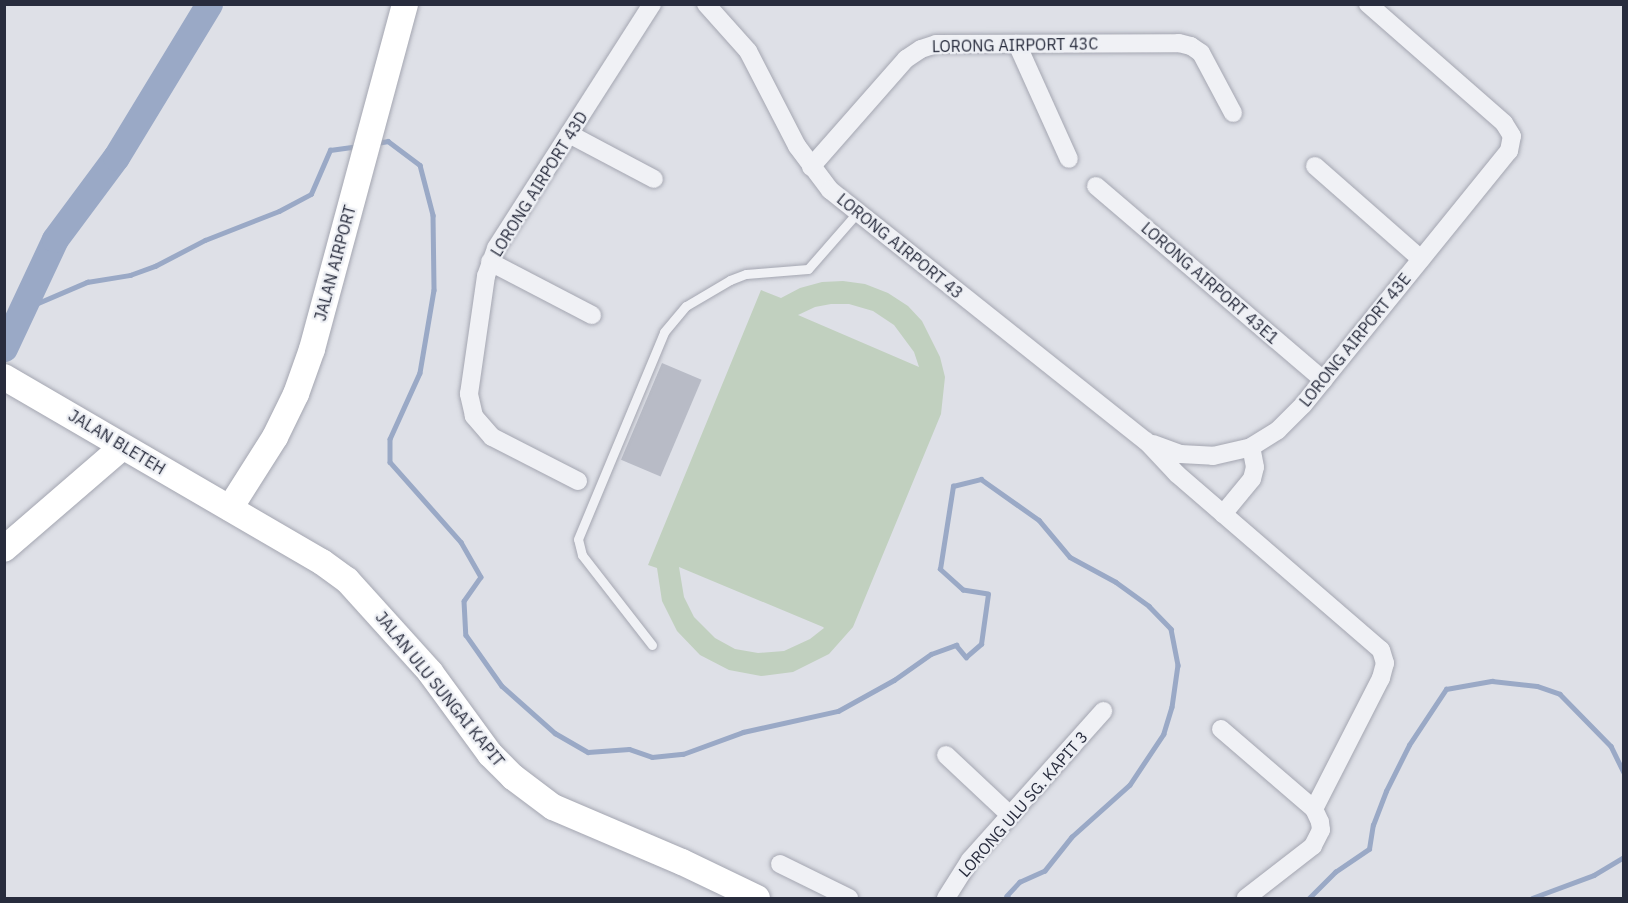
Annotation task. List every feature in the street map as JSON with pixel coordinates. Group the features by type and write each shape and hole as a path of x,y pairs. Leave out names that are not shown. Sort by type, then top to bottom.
{"main road":[{"name":"JALAN AIRPORT","path":"230,508 275,437 296,394 312,349 405,4"},
{"name":"JALAN BLETEH","path":"4,377 230,508"},
{"path":"4,549 122,447"},
{"name":"JALAN ULU SUNGAI KAPIT","path":"230,508 322,562 347,580 373,606 430,672 490,754 535,794 553,807 588,824 682,862 757,898"}],"street":[{"name":"LORONG AIRPORT 43D","path":"578,480 492,437 474,416 469,394 490,262 652,4"},
{"name":"LORONG AIRPORT 43","path":"706,4 748,51 811,167 830,190 1146,441"},
{"name":"LORONG AIRPORT 43E","path":"1146,441 1162,449 1196,456 1233,453 1265,440 1291,418 1509,151 1512,136 1504,123 1368,4"},
{"name":"LORONG AIRPORT 43C","path":"811,167 913,53 936,44 1179,43 1191,46 1201,53 1233,113"},
{"path":"1017,44 1069,159"},
{"path":"569,134 654,179"},
{"path":"1315,165 1421,259"},
{"name":"LORONG AIRPORT 43E1","path":"1096,186 1323,380"},
{"path":"490,262 592,315"},
{"path":"1146,441 1177,474 1371,640 1384,656 1381,678 1314,809"},
{"path":"1224,514 1252,479 1255,467 1251,447"},
{"name":"LORONG ULU SG. KAPIT 3","path":"946,898 970,860 1103,711"},
{"path":"1221,729 1314,809 1321,830 1313,846 1246,898"},
{"path":"946,755 1010,815"},
{"path":"780,864 849,898"}],"lane":[{"path":"652,645 582,555 578,539 664,332 686,306 730,280 746,274 808,269 857,213"}],"green space":[{"path":"843,281 865,284 888,293 908,306 922,321 940,357 945,377 941,414 853,627 829,654 793,672 761,676 729,670 700,655 677,631 662,601 657,568 648,565 761,290 781,298 800,288 822,282","holes":["849,304 873,311 894,325 914,352 919,367 798,315 815,307","679,567 823,627 824,628 810,639 784,651 758,653 735,649 715,638 694,617 684,597"]}],"building":[{"path":"662,363 702,380 661,476 621,460"}],"waterway":[{"path":"4,348 55,239 116,157 209,4"},
{"path":"377,143 388,141 420,165 433,215 434,290 420,373 390,439 390,462 461,542 481,577 464,601 466,635 502,686 555,733 588,752 629,749 652,757 683,754 743,732 838,711 894,680 931,654 956,645 966,657 981,644 988,594 963,590 940,569 953,486 981,479 1039,520 1070,557 1116,582 1149,606 1171,629 1178,665 1172,707 1164,734 1130,785 1072,837 1045,871 1020,882 1007,896 1009,898"},
{"path":"24,309 87,282 130,275 155,266 205,240 279,211 311,194 330,150 357,146"},
{"path":"1309,898 1335,872 1369,849 1373,825 1386,791 1409,745 1446,689 1492,681 1537,686 1560,694 1611,746 1624,773"},
{"path":"1532,898 1594,875 1624,857"}]}
